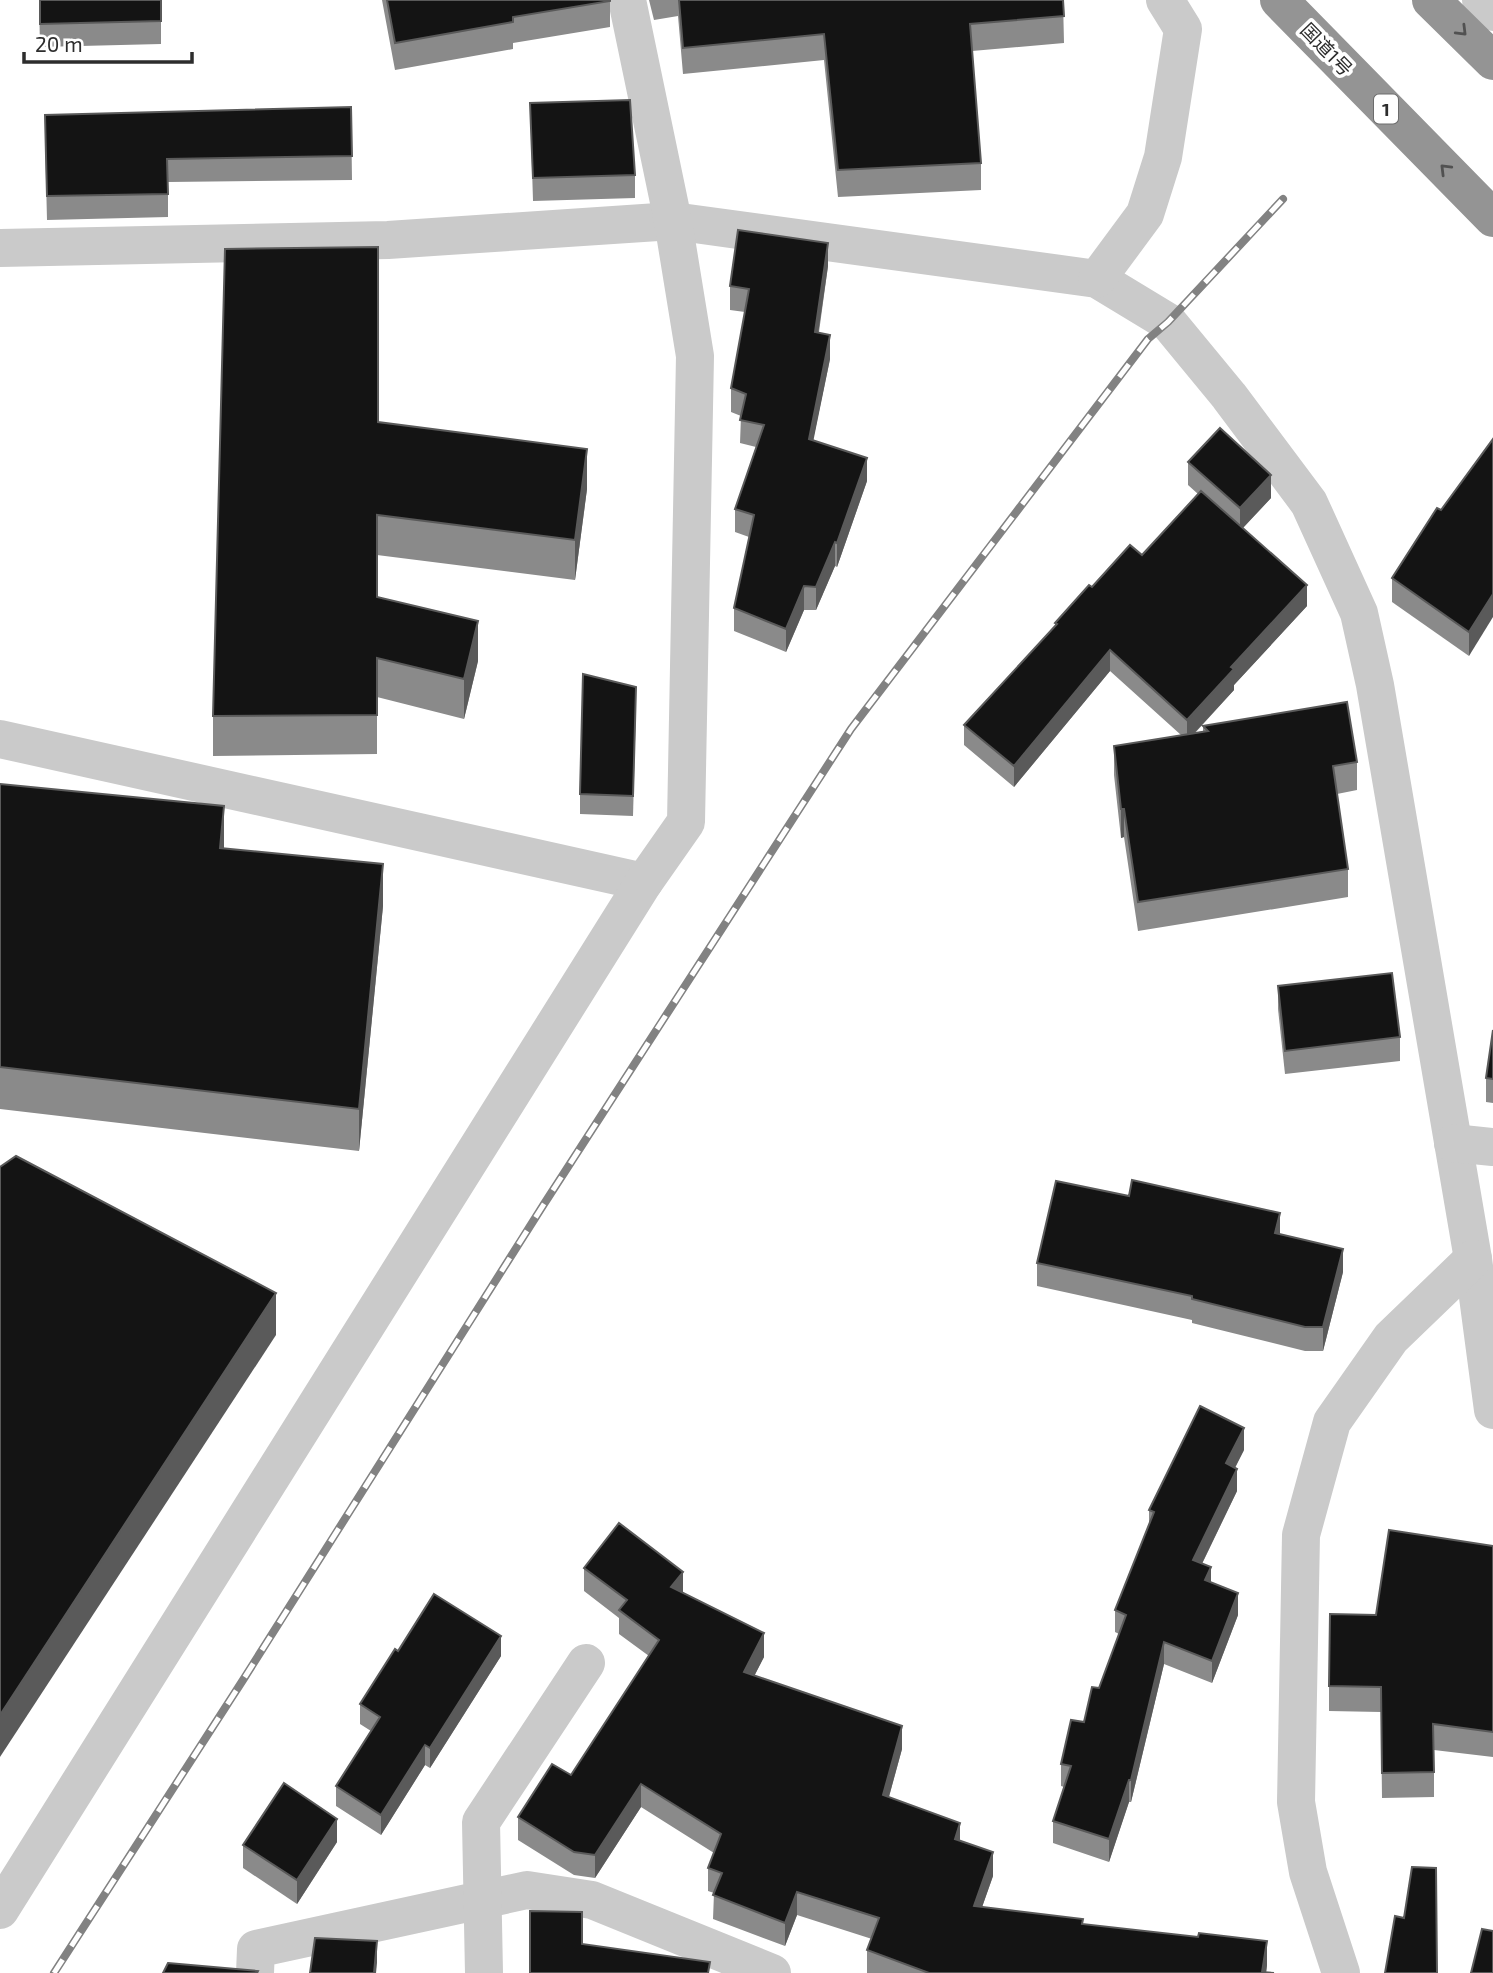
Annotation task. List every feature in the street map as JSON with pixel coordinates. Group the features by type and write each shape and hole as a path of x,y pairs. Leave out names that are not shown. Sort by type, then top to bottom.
{"highway":[{"name":"国道1号","path":"1279,0 1493,218"},
{"path":"1430,0 1493,61"}],"street":[{"path":"0,1910 644,881 686,822 695,356 673,221 627,0"},
{"path":"1097,279 1145,214 1164,157 1183,29 1165,0"},
{"path":"1481,0 1493,12"},
{"path":"0,248 388,240 673,221 1097,279 1168,322 1229,396 1309,503 1359,613 1375,685 1474,1259 1493,1410"},
{"path":"0,739 644,881"},
{"path":"1453,1143 1493,1147"},
{"path":"1341,1973 1308,1872 1296,1802 1301,1535 1332,1422 1391,1338 1474,1259"},
{"path":"484,1973 481,1822 586,1663"},
{"path":"255,1973 256,1949 527,1891 592,1900 772,1973"}],"building":[{"path":"40,0 161,0 161,21 40,24"},
{"path":"387,0 610,1 513,17 513,22 395,43"},
{"path":"679,0 1063,0 1064,16 970,24 981,163 838,170 824,34 683,48"},
{"path":"630,100 635,175 533,178 530,103"},
{"path":"351,107 352,156 167,159 168,194 47,196 45,115"},
{"path":"738,230 828,243 815,332 830,335 809,439 867,458 837,543 835,542 816,587 804,586 786,629 734,608 754,515 735,509 764,425 740,420 746,394 731,388 749,289 730,286"},
{"path":"378,247 378,422 587,449 575,540 377,515 377,597 478,621 464,679 377,658 377,715 213,716 225,249"},
{"path":"1220,428 1271,475 1240,508 1188,462"},
{"path":"1493,439 1493,594 1469,632 1392,578 1437,508 1441,510"},
{"path":"1201,491 1307,585 1231,667 1234,669 1187,720 1110,650 1014,766 964,725 1057,624 1055,623 1089,585 1092,587 1130,545 1142,555"},
{"path":"583,674 636,687 633,796 580,794"},
{"path":"1347,702 1357,762 1333,766 1348,869 1138,902 1124,809 1121,809 1114,746 1208,731 1203,726"},
{"path":"0,784 224,806 220,848 383,864 359,1109 0,1067"},
{"path":"1392,973 1400,1037 1285,1051 1278,986"},
{"path":"1493,1030 1493,1079 1486,1078"},
{"path":"16,1156 276,1293 0,1715 0,1167"},
{"path":"1132,1180 1280,1213 1275,1233 1343,1249 1323,1327 1305,1327 1192,1299 1192,1296 1037,1263 1056,1181 1129,1196"},
{"path":"1200,1406 1244,1428 1226,1463 1237,1469 1193,1560 1211,1567 1205,1580 1238,1593 1212,1661 1164,1642 1131,1780 1109,1839 1053,1821 1071,1766 1061,1764 1071,1720 1084,1722 1092,1687 1099,1688 1126,1615 1115,1610 1154,1512 1149,1510"},
{"path":"619,1523 683,1572 671,1587 764,1633 744,1672 902,1726 883,1795 960,1823 955,1839 993,1852 974,1906 1083,1919 1082,1924 1198,1937 1199,1933 1267,1941 1262,1972 1274,1973 929,1973 867,1950 879,1918 797,1892 785,1923 713,1895 722,1873 708,1868 721,1834 641,1784 595,1855 574,1852 518,1817 552,1764 571,1775 659,1640 619,1610 627,1600 584,1568"},
{"path":"1389,1530 1493,1546 1493,1732 1433,1724 1434,1772 1382,1773 1381,1687 1329,1686 1330,1614 1376,1615"},
{"path":"434,1594 501,1636 430,1748 425,1745 381,1815 336,1786 380,1717 360,1704"},
{"path":"284,1783 337,1819 297,1880 243,1845"},
{"path":"1412,1867 1436,1868 1437,1973 1385,1973 1395,1916 1404,1918"},
{"path":"530,1911 582,1912 582,1944 710,1962 708,1973 530,1973"},
{"path":"1482,1929 1493,1931 1493,1973 1471,1973"},
{"path":"315,1938 377,1941 374,1973 310,1973"},
{"path":"168,1963 258,1971 163,1973"}],"railway":[{"path":"54,1973 544,1204 851,729 1148,339 1168,322 1283,199"}]}
